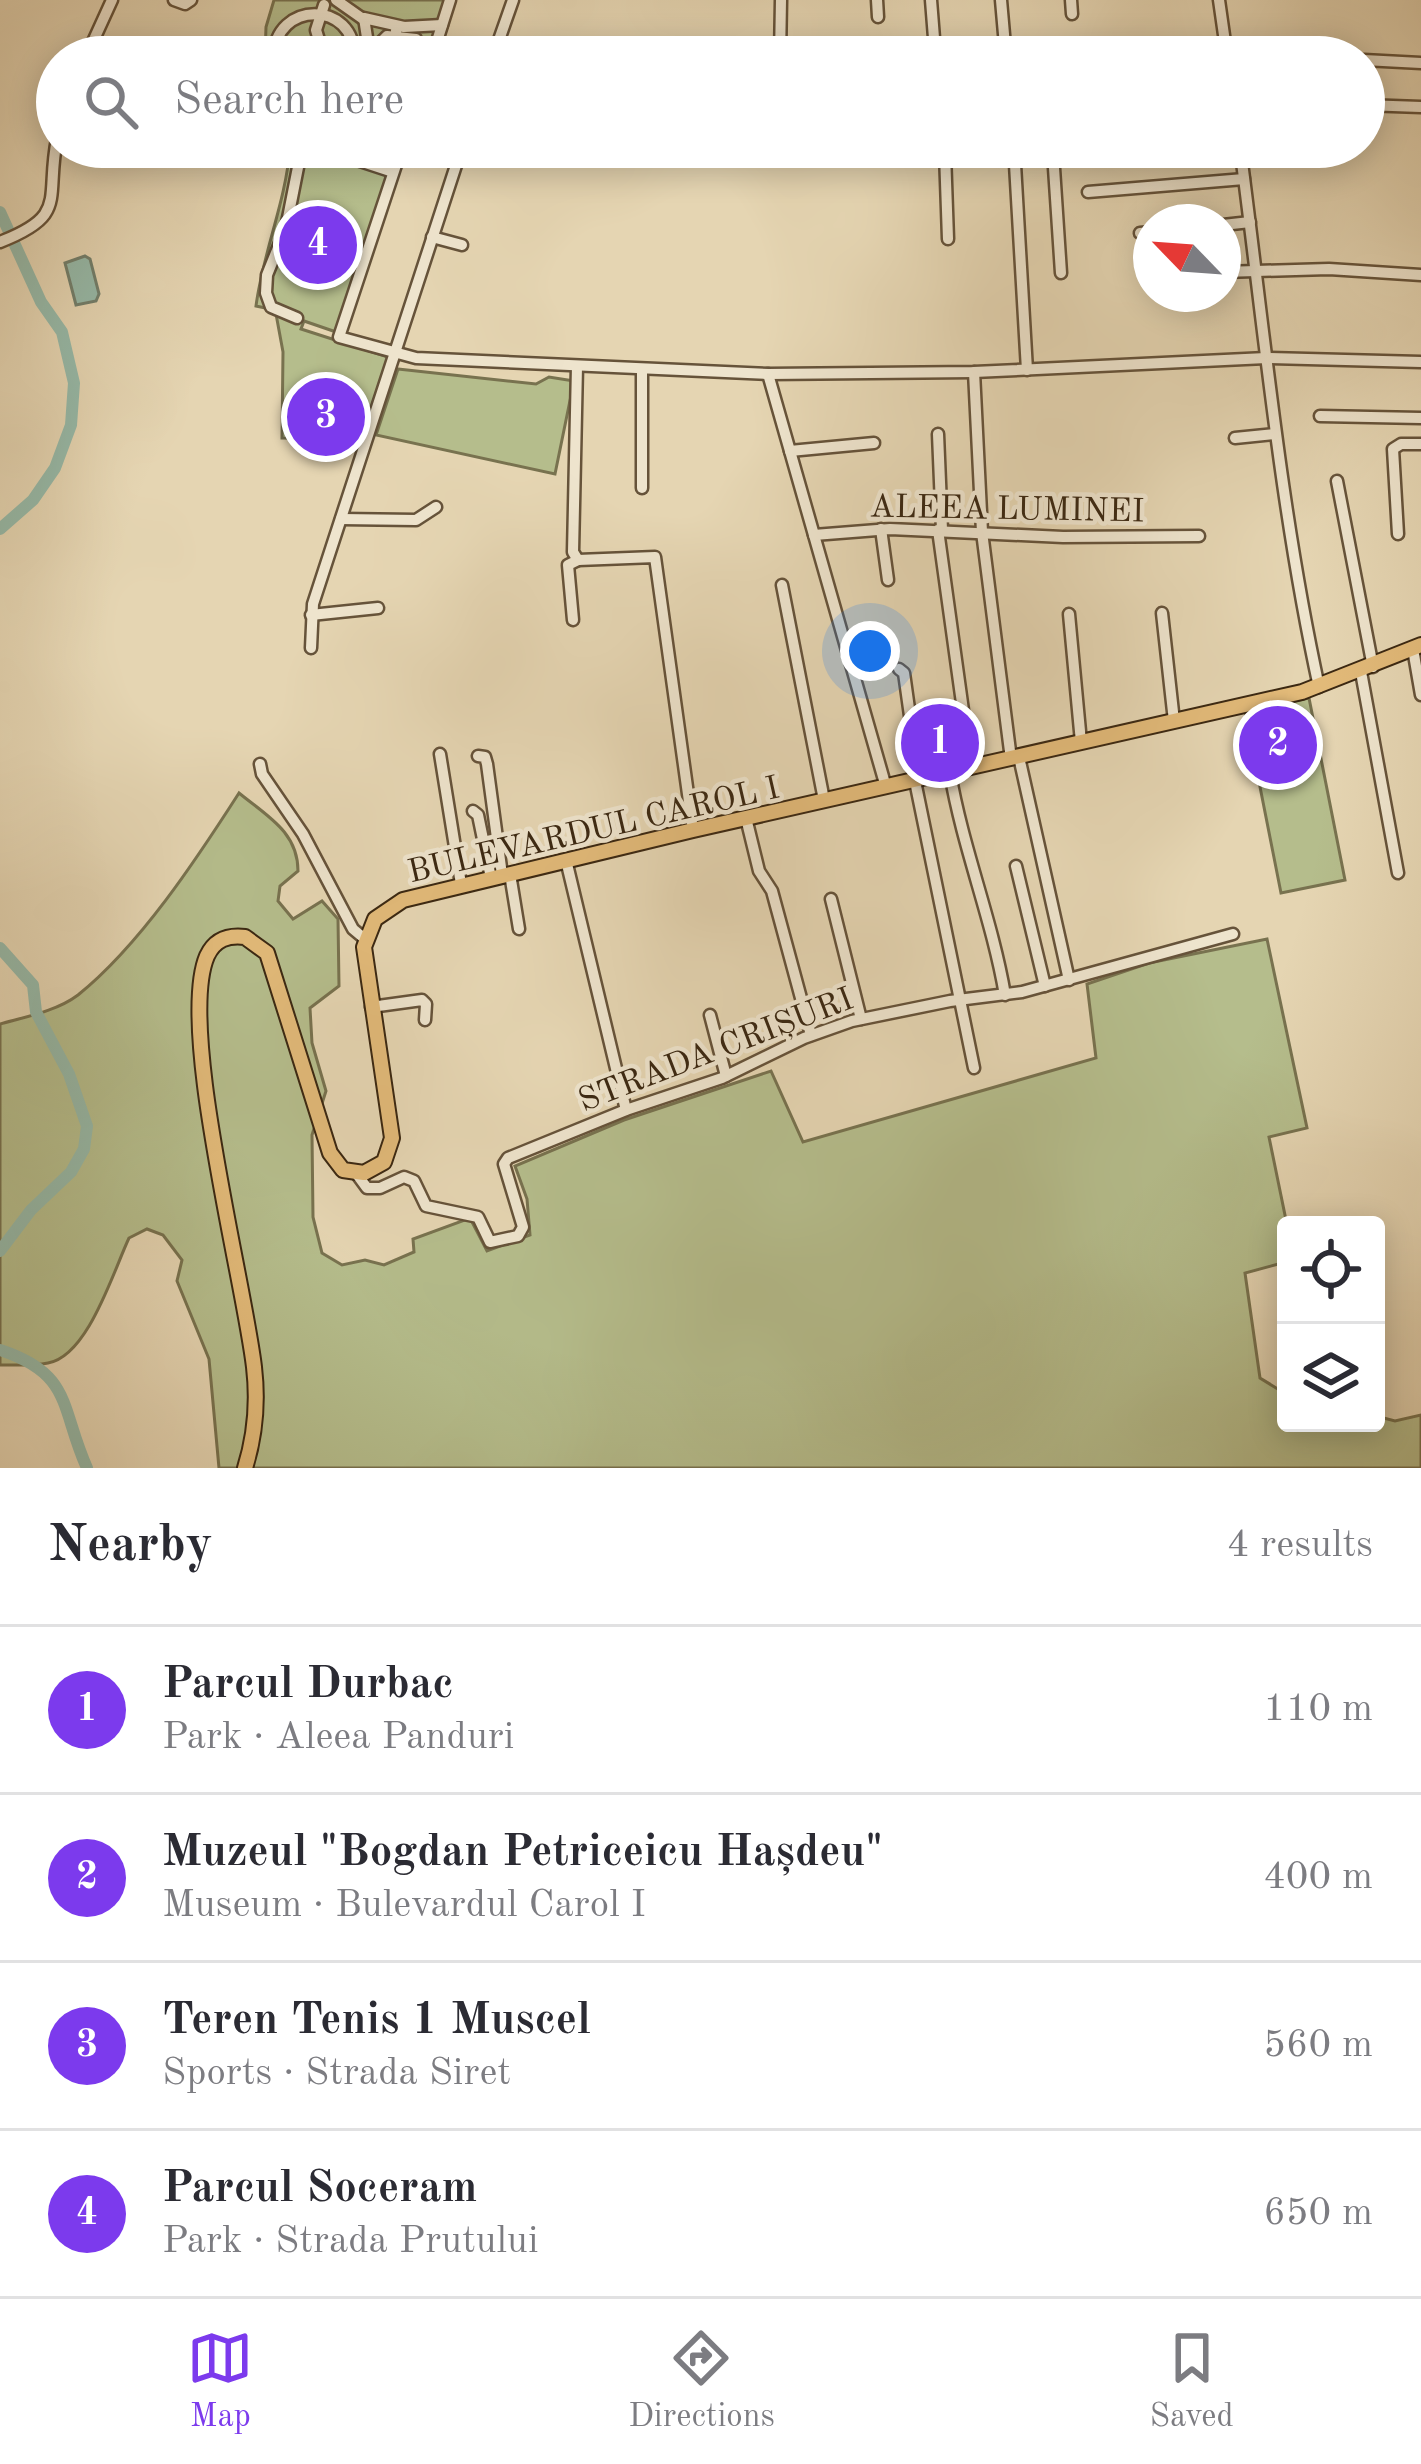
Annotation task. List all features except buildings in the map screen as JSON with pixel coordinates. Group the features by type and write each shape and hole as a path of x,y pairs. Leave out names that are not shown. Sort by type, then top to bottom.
{"main road":[{"name":"BULEVARDUL CAROL I","path":"365,939 376,919 394,904 461,884 1319,687 1417,647"},
{"path":"245,1468 254,1427 254,1368 202,1046 204,966 224,938 238,935 251,939 272,961 330,1154 338,1166 356,1173 372,1171 384,1162 392,1138 363,956 365,939"}],"street":[{"path":"96,36 112,0"},
{"path":"174,0 185,4 191,0"},
{"path":"439,36 450,0"},
{"path":"500,36 513,0"},
{"path":"780,36 781,0"},
{"path":"877,0 878,17"},
{"path":"931,0 934,36"},
{"path":"1001,0 1004,36"},
{"path":"1071,0 1072,14"},
{"path":"1219,0 1224,36"},
{"path":"307,8 328,5 405,36"},
{"path":"277,36 284,24 328,5"},
{"path":"318,36 328,5"},
{"path":"328,5 350,36"},
{"path":"363,19 366,36"},
{"path":"387,36 442,25"},
{"path":"396,32 396,36"},
{"path":"1385,61 1421,63"},
{"path":"1385,106 1421,107"},
{"path":"0,242 40,224 48,213 53,168"},
{"path":"297,319 271,307 266,287 268,268 286,228 298,168"},
{"path":"383,168 393,172"},
{"path":"394,168 339,337 416,358 768,374 974,372 1266,358 1421,362"},
{"path":"311,648 311,615 455,168"},
{"path":"946,168 948,238"},
{"path":"1015,168 1027,370"},
{"path":"1054,168 1061,273"},
{"path":"1242,168 1295,580 1319,687"},
{"path":"1088,192 1244,179"},
{"path":"1241,223 1250,222"},
{"path":"432,237 462,245"},
{"path":"1241,270 1421,275"},
{"path":"577,366 573,553 578,560"},
{"path":"642,369 642,488"},
{"path":"974,372 982,532 1015,758 1069,980"},
{"path":"768,374 886,787"},
{"path":"1320,416 1421,418"},
{"path":"938,434 940,530 971,768"},
{"path":"1235,438 1274,434"},
{"path":"790,451 874,443"},
{"path":"1398,534 1393,449 1421,444"},
{"path":"1337,481 1398,873"},
{"path":"341,519 416,520 436,507"},
{"path":"881,529 888,580"},
{"name":"ALEEA LUMINEI","path":"814,535 881,529 1198,536"},
{"path":"574,620 568,565 578,560 655,557 693,830"},
{"path":"782,585 824,800"},
{"path":"311,615 378,608"},
{"path":"1162,613 1174,721"},
{"path":"1069,614 1082,742"},
{"path":"1417,647 1421,695"},
{"path":"899,669 974,1068"},
{"path":"440,754 461,884"},
{"path":"478,756 487,764 501,876"},
{"path":"260,764 353,928 365,939"},
{"path":"950,773 963,842 974,866 1005,995"},
{"path":"473,811 519,929"},
{"path":"746,818 759,871 772,891 811,1035"},
{"path":"566,860 626,1110"},
{"path":"1016,866 1045,986"},
{"path":"831,899 861,1019"},
{"name":"STRADA CRIȘURI","path":"356,1173 374,1189 410,1178 418,1184 426,1206 478,1217 490,1242 521,1235 524,1227 506,1159 861,1019 1045,986 1233,934"},
{"path":"371,1007 422,1000 425,1020"},
{"path":"710,1015 726,1076"}],"shaded area":[{"path":"274,0 450,0 438,36 266,36"},
{"path":"287,168 394,168 339,333 304,321 301,329 388,357 361,439 282,438 283,352 276,314 256,306"},
{"path":"85,256 90,259 99,294 96,301 76,305 65,263"},
{"path":"398,369 536,384 549,377 574,381 555,474 376,435"},
{"path":"1309,698 1345,880 1281,893 1245,711"},
{"path":"239,793 279,826 297,857 298,871 280,886 278,901 293,919 322,901 338,919 339,986 310,1008 312,1043 326,1091 312,1135 313,1217 322,1253 342,1265 365,1260 384,1265 414,1252 413,1239 470,1218 487,1251 530,1235 527,1199 515,1166 624,1120 771,1071 803,1142 1096,1058 1087,984 1149,963 1267,939 1307,1128 1269,1137 1285,1216 1277,1216 1277,1264 1245,1273 1260,1378 1277,1388 1277,1432 1385,1432 1385,1418 1421,1415 1421,1468 219,1468 209,1359 177,1281 182,1260 163,1235 147,1229 129,1238 98,1311 75,1345 48,1363 0,1365 0,1024 60,1005 101,975 166,900"}],"waterway":[{"path":"0,212 41,302 62,332 74,383 71,425 55,468 33,500 0,529"},
{"path":"0,948 33,985 36,1012 69,1074 87,1126 84,1149 71,1172 31,1210 0,1251"},
{"path":"0,1350 41,1370 52,1382 87,1468"}],"place":[{"name":"Parcul Soceram","path":"318,245"},
{"name":"Teren Tenis 1 Muscel","path":"326,417"},
{"name":"Parcul Durbac","path":"940,743"},
{"name":"Muzeul \"Bogdan Petriceicu Hașdeu\"","path":"1278,745"}]}
